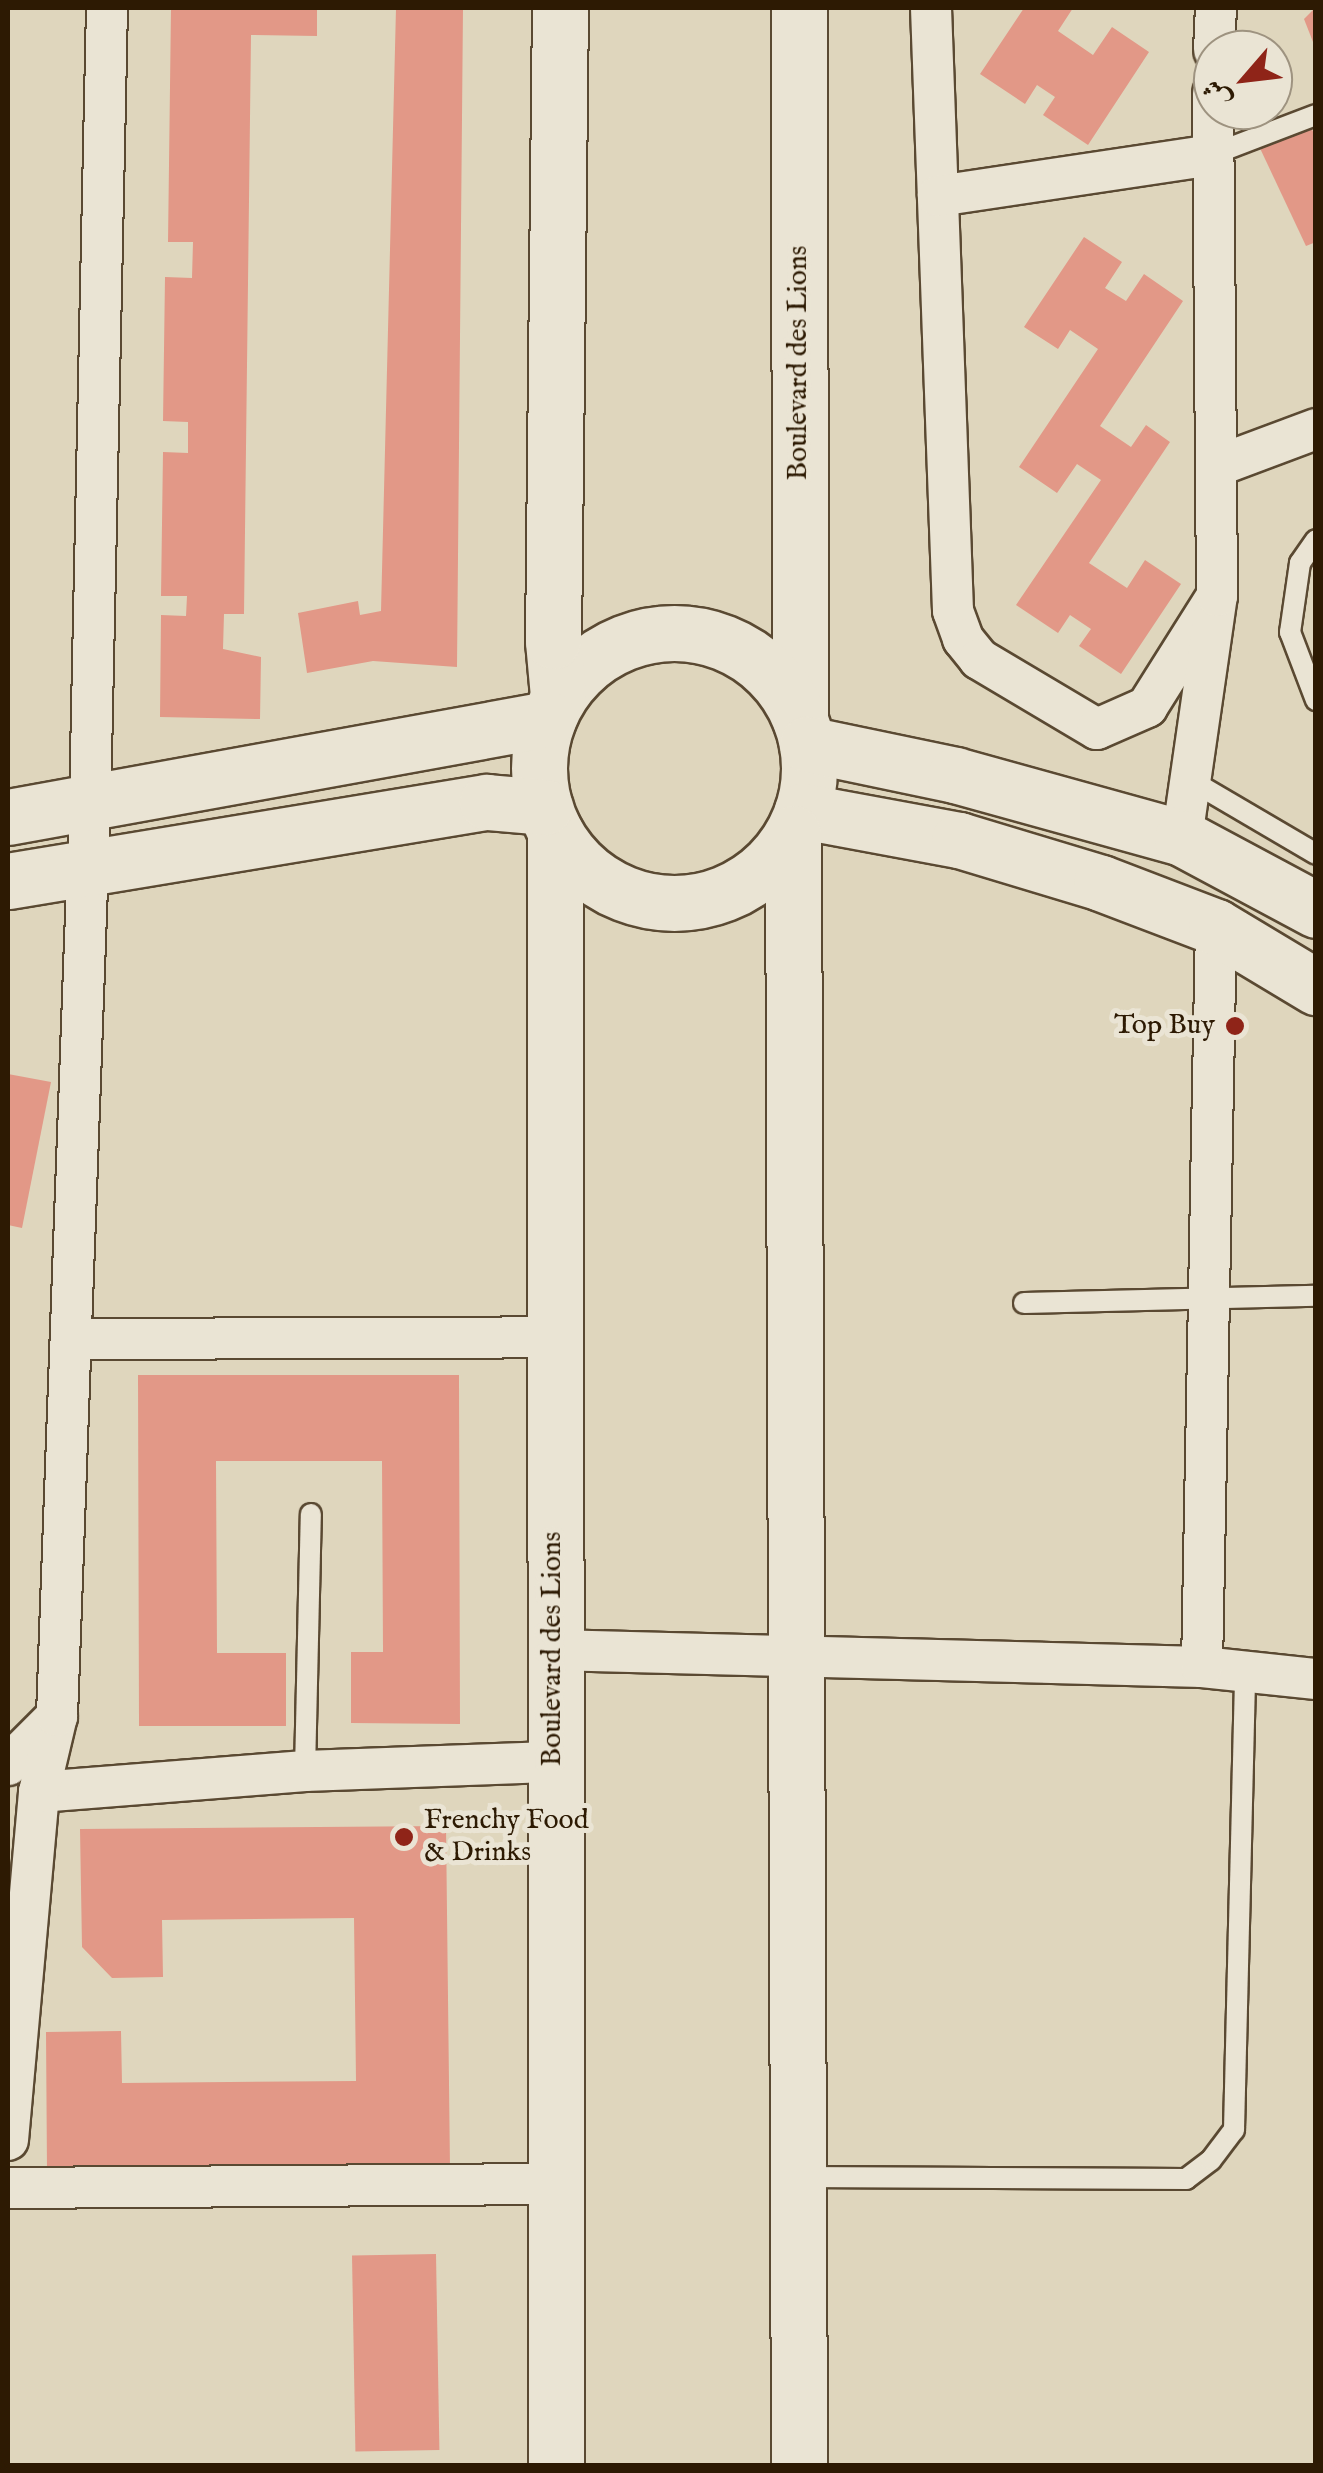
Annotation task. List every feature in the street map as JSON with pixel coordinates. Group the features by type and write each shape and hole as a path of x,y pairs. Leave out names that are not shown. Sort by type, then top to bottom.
{"main road":[{"path":"560,8 553,708 538,763 550,819 588,872 660,903 713,898 737,888 769,864 798,822"},
{"name":"Boulevard des Lions","path":"799,8 804,732"},
{"path":"9,814 90,804 553,708 613,646 686,632 756,660 789,696 804,732 798,822 799,2466"},
{"path":"804,732 1182,838 1316,910"},
{"path":"8,881 488,802 550,819"},
{"name":"Boulevard des Lions","path":"550,819 552,1762 558,2184 556,2466"},
{"path":"798,822 1025,859 1216,927 1316,988"}],"street":[{"path":"8,2140 38,1792 57,1716 74,1340 90,804 107,8"},
{"path":"931,8 954,611 963,638 979,660 1097,729 1148,707 1217,596"},
{"path":"1182,838 1217,596 1212,130"},
{"path":"938,196 1211,155"},
{"path":"1217,466 1316,429"},
{"path":"1202,1667 1216,927"},
{"path":"74,1340 554,1337"},
{"path":"553,1650 1202,1667 1316,1680"},
{"path":"8,1765 57,1716"},
{"path":"38,1792 304,1770 552,1762"},
{"path":"8,2188 558,2184"}],"lane":[{"path":"1211,155 1316,115"},
{"path":"1316,540 1300,563 1290,632 1316,700"},
{"path":"1190,780 1316,854"},
{"path":"1024,1303 1316,1296"},
{"path":"304,1770 312,1514"},
{"path":"799,2178 1186,2179 1211,2160 1234,2130 1245,1672"}],"building":[{"path":"171,8 317,8 317,36 251,35 244,614 224,614 223,649 261,657 260,719 160,717 161,615 186,616 187,596 161,596 163,452 188,453 188,422 163,421 165,277 192,278 193,242 168,242"},
{"path":"396,8 463,8 457,667 373,661 307,673 298,613 358,601 360,615 381,611"},
{"path":"1024,8 1073,8 1058,31 1093,55 1112,27 1149,52 1088,145 1043,115 1055,97 1037,85 1025,104 980,74"},
{"path":"1315,8 1315,47 1304,19"},
{"path":"1308,121 1316,138 1316,242 1306,246 1258,144"},
{"path":"1084,237 1122,262 1105,288 1126,301 1144,274 1183,301 1100,426 1131,447 1146,425 1170,442 1089,563 1127,588 1145,560 1181,584 1121,674 1079,646 1091,629 1070,615 1058,633 1016,605 1101,480 1077,464 1057,493 1019,467 1098,349 1070,330 1058,349 1024,327"},
{"path":"8,1074 51,1082 22,1228 8,1225"},
{"path":"138,1375 459,1375 460,1724 351,1723 351,1652 383,1652 382,1461 216,1461 217,1653 286,1653 286,1726 139,1726"},
{"path":"446,1826 450,2168 47,2171 46,2032 121,2031 122,2083 356,2081 354,1918 162,1920 163,1977 112,1978 82,1947 80,1829"},
{"path":"436,2254 439,2450 355,2451 352,2255"}],"place":[{"name":"Top Buy","path":"1235,1026"},
{"name":"Frenchy Food & Drinks","path":"404,1837"}]}
